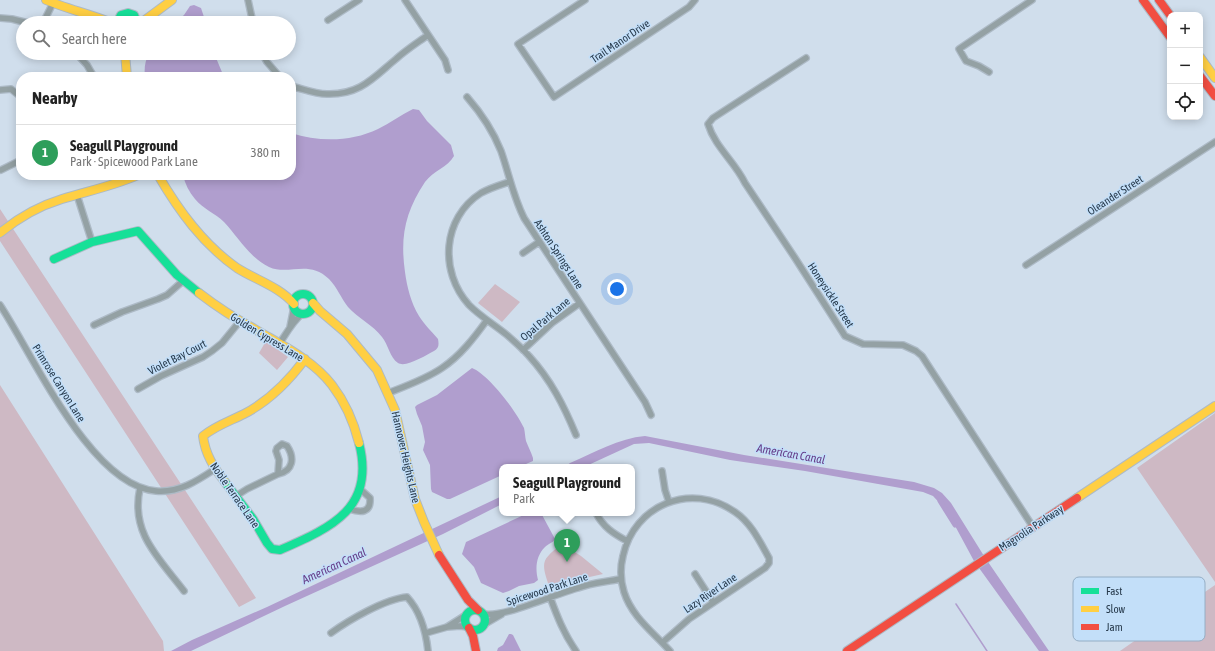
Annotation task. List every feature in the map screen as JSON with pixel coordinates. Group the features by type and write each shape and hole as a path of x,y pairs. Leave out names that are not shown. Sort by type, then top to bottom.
{"street":[{"path":"152,16 172,0"},
{"path":"248,0 251,16"},
{"path":"328,20 359,0"},
{"path":"405,0 445,60 448,70"},
{"name":"Trail Manor Drive","path":"585,0 518,44 554,97 689,7 695,0"},
{"path":"989,72 966,61 959,49 1032,0"},
{"path":"1143,0 1167,33"},
{"path":"1159,0 1168,12"},
{"path":"45,16 50,2 93,16"},
{"path":"122,16 125,13 131,14 133,16"},
{"path":"141,16 155,14"},
{"path":"0,18 16,20"},
{"path":"296,87 327,94 355,89 372,81 403,52 428,35"},
{"name":"Honeysickle Street","path":"806,58 714,118 708,124 712,135 740,172 745,183 845,336 862,344 903,345 916,351 922,356 1033,527"},
{"path":"82,60 91,72"},
{"path":"126,60 127,72"},
{"path":"265,60 275,72"},
{"path":"1203,61 1215,78"},
{"path":"1203,80 1215,96"},
{"path":"0,90 11,89 16,93"},
{"name":"Ashton Springs Lane","path":"467,97 493,134 500,151 516,203 645,402 651,415"},
{"name":"Oleander Street","path":"1026,265 1215,142"},
{"path":"1,170 16,162"},
{"path":"0,233 14,222 53,202 105,188 125,180"},
{"name":"Hannover Heights Lane","path":"161,180 187,221 230,262 290,298 298,312 334,323"},
{"path":"509,182 480,194 459,216 453,228 448,246 448,262 454,281 461,295 470,306 507,335 523,350 554,388 566,409 576,435"},
{"path":"54,259 92,242 77,195"},
{"name":"Golden Cypress Lane","path":"92,242 138,231 184,280 240,321 306,359 332,385 347,409 352,420 361,454 363,470 360,489 349,509 339,520 330,526 280,550 274,550"},
{"path":"523,253 540,242"},
{"path":"94,325 122,312 158,299 170,292 184,280"},
{"name":"Hannover Heights Lane","path":"277,290 308,295 320,311 347,334 377,370 395,410 415,499 424,524 443,562 468,600 481,612"},
{"path":"290,327 295,298 301,294"},
{"path":"280,343 290,327 311,309 313,303"},
{"name":"Opal Park Lane","path":"523,350 552,322 580,303"},
{"name":"Primrose Canyon Lane","path":"0,305 48,388 76,429 123,479 140,488 158,491 181,488 198,480 215,469"},
{"path":"388,393 442,369 464,349 487,320"},
{"name":"Violet Bay Court","path":"138,390 161,376 212,351 222,343 240,321"},
{"name":"Noble Terrace Lane","path":"274,550 266,542 254,520 215,469 202,441 203,436 213,429 245,414 261,404 286,383 306,359"},
{"name":"Magnolia Parkway","path":"847,651 1215,406"},
{"path":"236,496 290,468 292,464 290,449 284,444 279,445 276,451 279,460 278,474"},
{"path":"662,471 669,502 648,514 636,526 627,541 620,565 620,579 624,593 635,615 670,651"},
{"path":"140,488 137,508 141,528 157,556 184,591"},
{"path":"349,509 358,512 364,511 368,508 370,498 360,489"},
{"name":"Lazy River Lane","path":"662,642 688,619 765,568 769,563 769,558 750,526 734,511 713,501 699,498 669,502"},
{"path":"598,516 605,527 627,541"},
{"path":"695,574 713,602"},
{"name":"Spicewood Park Lane","path":"481,612 491,615 504,613 579,587 620,579"},
{"path":"331,633 361,615 400,598 407,597 414,606 426,633 428,651"},
{"path":"550,597 560,624 576,651"},
{"path":"468,600 465,621 473,636 477,651"},
{"path":"446,627 473,610 481,612 485,620 482,626 477,651"},
{"name":"Spicewood Park Lane","path":"482,626 504,613"},
{"path":"426,633 446,627 460,626 468,627 473,630 482,626"}],"shaded area":[{"path":"194,5 201,8 204,16 183,16 190,6"},
{"path":"147,60 217,60 222,72 145,72"},
{"path":"413,109 419,110 427,121 451,145 454,156 448,163 425,182 413,204 406,225 403,247 406,278 410,295 419,316 438,339 438,346 436,350 406,364 395,361 384,340 370,325 348,307 329,279 314,270 276,269 262,263 250,252 224,222 195,199 184,180 296,180 296,134 313,138 335,139 357,136 378,129"},
{"path":"0,209 256,598 239,607 0,241"},
{"path":"495,284 520,302 502,322 478,303"},
{"path":"266,341 288,357 277,370 259,353"},
{"path":"472,368 479,372 494,385 520,421 524,428 526,441 533,461 526,464 499,464 499,476 450,499 432,492 430,465 423,450 425,442 422,426 415,407 437,395"},
{"path":"0,385 163,641 164,651 0,651"},
{"path":"1215,413 1215,582 1137,468"},
{"name":"American Canal","path":"645,436 744,455 914,482 934,488 942,493 951,503 984,556 1049,651 1039,651 974,561 947,511 933,496 923,492 805,471 730,460 649,443 634,444 591,464 569,464 607,446 635,437"},
{"name":"American Canal","path":"499,497 499,506 443,534 285,606 191,651 171,651 192,640 267,607"},
{"path":"522,516 543,516 555,539 545,547 538,558 538,580 534,583 519,586 503,593 481,583 474,567 462,554 466,542"},
{"path":"562,544 581,556 603,574 549,586 544,566 545,562 550,554"},
{"path":"1215,585 1215,651 1120,651 1134,641 1205,641 1205,592"},
{"path":"509,634 513,635 521,651 497,651 498,648 503,645"}],"waterway":[{"name":"American Canal","path":"940,501 955,525"},
{"path":"956,604 987,651"}],"traffic: fast":[{"path":"120,16 128,13 134,16"},
{"path":"54,259 92,242 138,231 177,275 199,293"},
{"path":"303,294 310,297 313,304 310,311 303,314 296,311 293,304 296,297 303,294"},
{"path":"225,482 253,519 267,543 272,549 280,550 316,533 331,524 345,513 355,500 361,484 363,466 359,443"},
{"path":"475,610 482,613 485,620 482,627 475,630 468,627 465,620 468,613 475,610"}],"traffic: slow":[{"path":"46,0 92,16"},
{"path":"150,16 172,0"},
{"path":"126,60 127,72"},
{"path":"1203,61 1215,78"},
{"path":"0,233 21,217 45,205 124,180"},
{"path":"161,180 183,214 213,248 237,268 275,288 294,304"},
{"path":"199,293 232,316 296,353 324,376 337,392 345,406 352,420 359,443"},
{"path":"313,303 347,334 377,370 395,410 415,499 439,555"},
{"path":"225,482 211,460 206,449 203,436 218,426 253,409 270,397 285,383 305,359"},
{"path":"1077,498 1215,406"}],"traffic: jam":[{"path":"1143,0 1167,33"},
{"path":"1159,0 1168,12"},
{"path":"1203,80 1215,96"},
{"path":"847,651 1077,498"},
{"path":"439,555 468,600 478,610"},
{"path":"469,628 473,636 476,651"}],"place":[{"name":"Seagull Playground","path":"567,562"}]}
